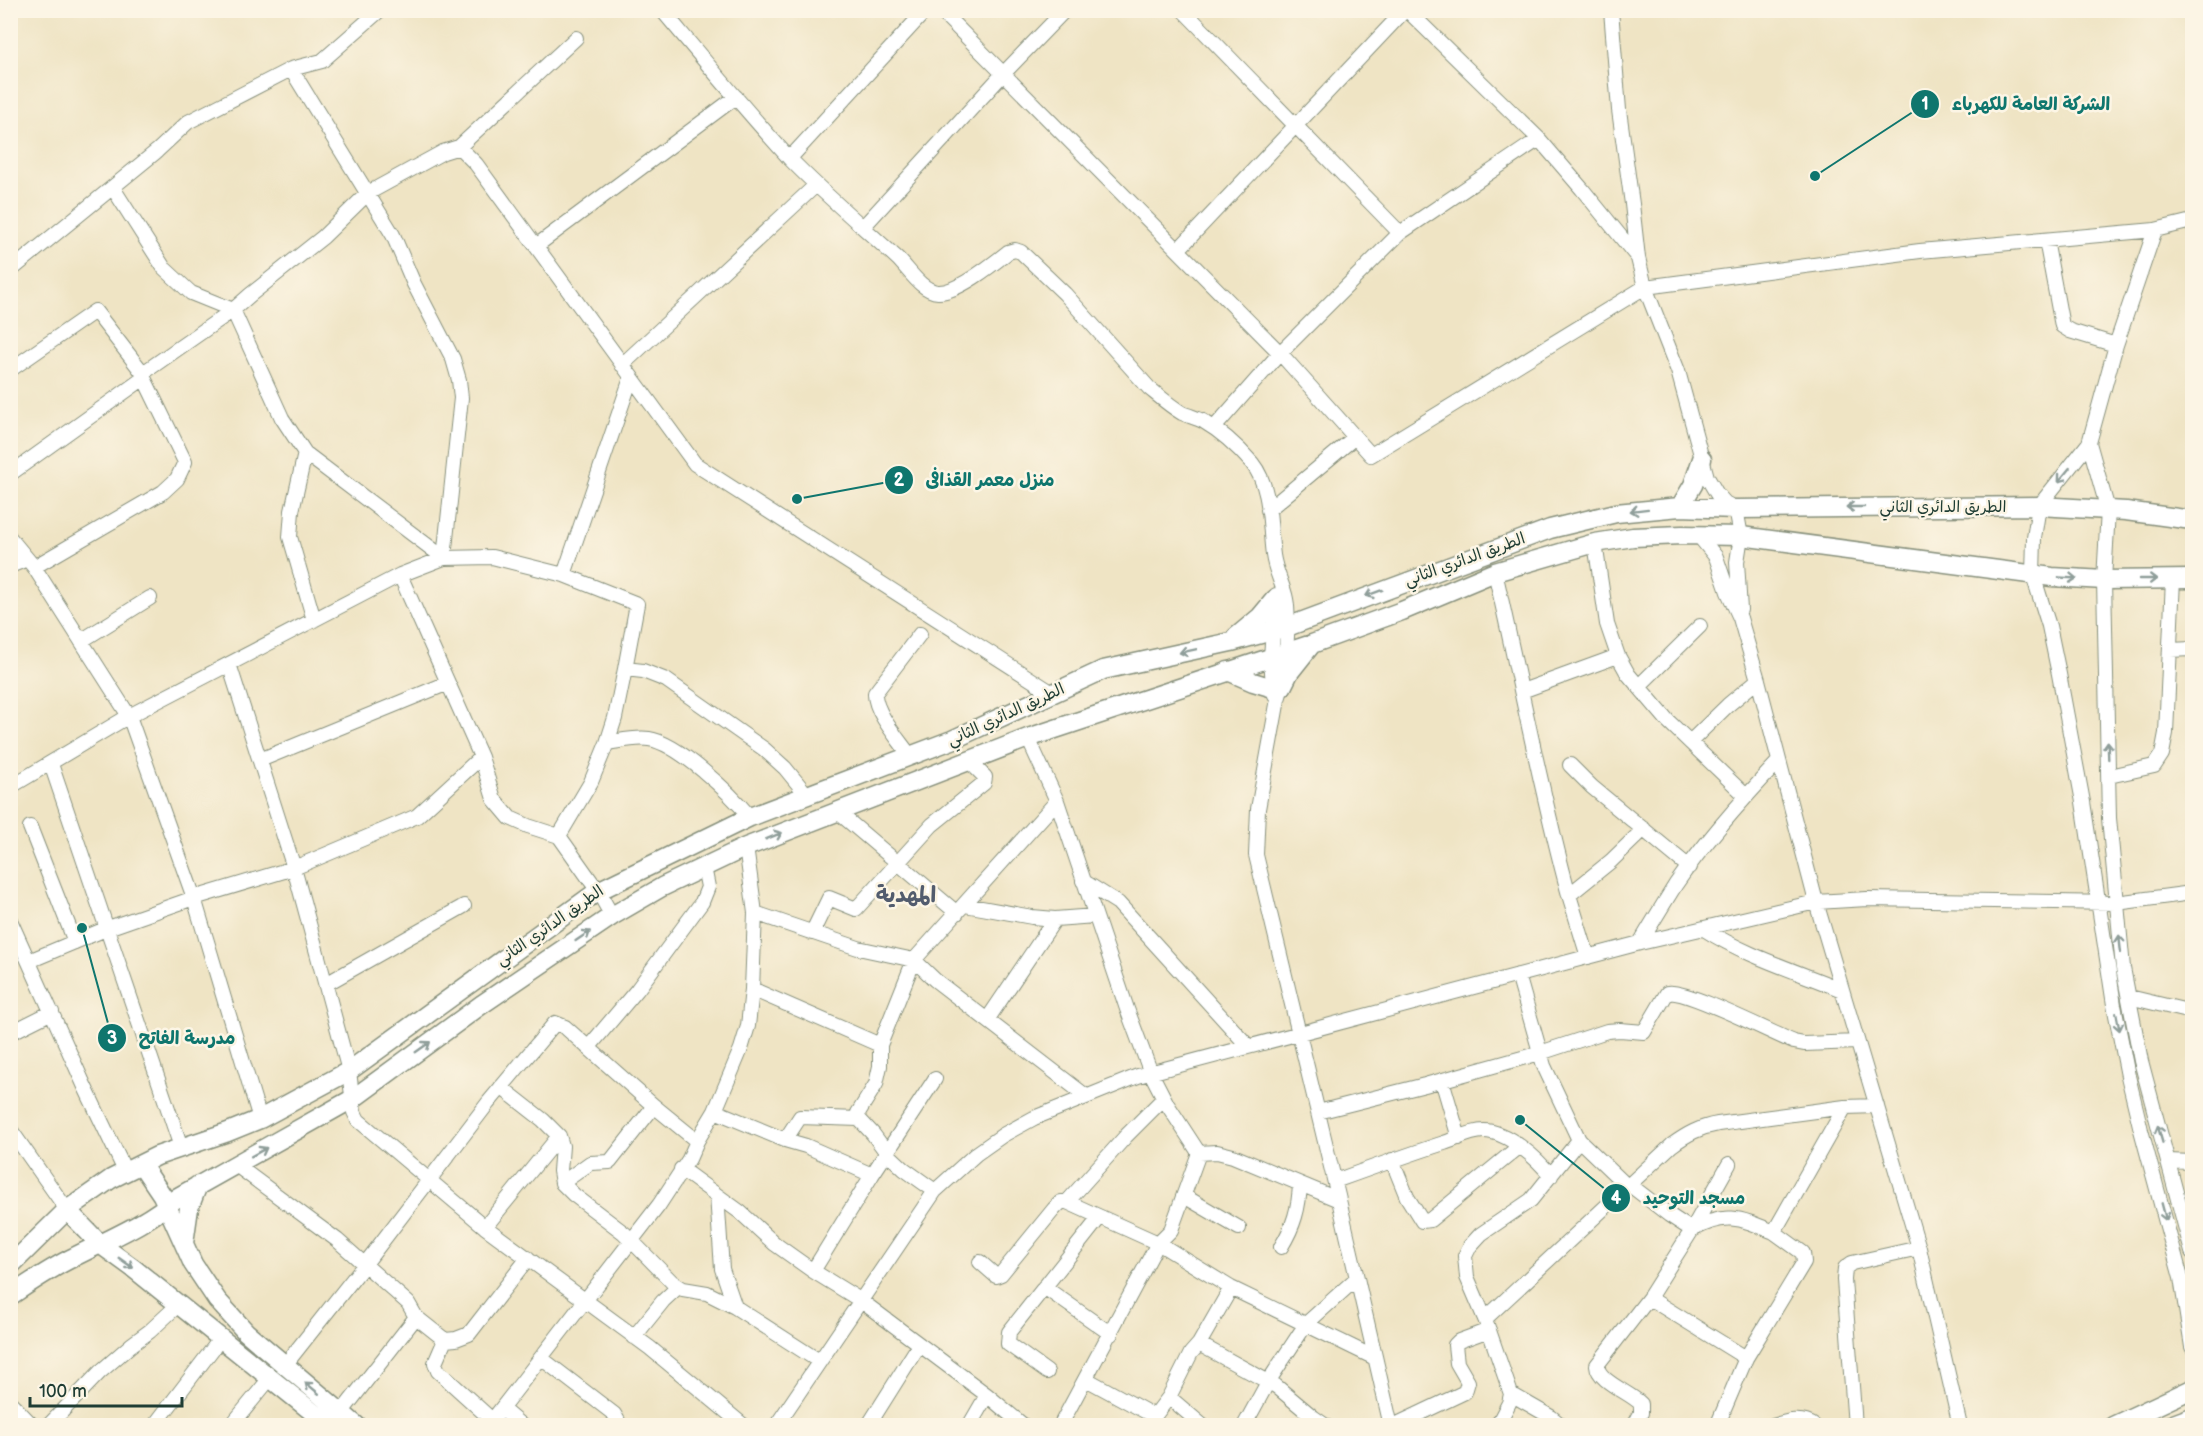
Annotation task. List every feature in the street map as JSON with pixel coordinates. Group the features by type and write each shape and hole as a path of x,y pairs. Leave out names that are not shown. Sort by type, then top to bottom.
{"main road":[{"path":"1680,507 1693,485 1701,459"},
{"name":"الطريق الدائري الثاني","path":"10,1266 67,1210 97,1188 133,1167 260,1119 350,1071 598,891 750,818 952,740 1102,670 1231,642 1280,628 1550,529 1616,513 1680,507 1736,509 2039,506 2108,510"},
{"path":"2108,510 2193,520"},
{"name":"الطريق الدائري الثاني","path":"10,1296 45,1273 131,1230 198,1185 354,1098 481,1005 612,916 662,887 746,846 839,813 1028,738 1312,644 1402,611 1495,572 1595,543 1660,535 1741,536 2033,575 2104,580 2193,579"},
{"path":"1231,642 1260,617 1277,590"},
{"path":"1228,671 1278,691 1312,644"},
{"path":"133,1167 168,1206 204,1283 217,1300 246,1332 285,1365 336,1419"},
{"path":"184,1244 186,1220 198,1185"},
{"path":"67,1210 100,1244 271,1377 336,1419 357,1425"},
{"path":"28,1249 45,1273"},
{"path":"2113,1425 2193,1389"},
{"path":"2168,1425 2193,1418"}],"street":[{"path":"10,271 113,188 188,122 291,69 322,61 380,10"},
{"path":"662,10 790,158 816,185 903,263 924,286 939,292 968,281 1008,252 1015,250 1021,252 1065,294 1149,388 1165,402 1214,428 1257,470 1263,483 1268,510 1277,590 1286,598 1280,628 1278,691 1258,809 1256,855 1392,1425 1465,1392 1468,1382 1457,1363 1455,1345 1487,1324 1672,1145 1699,1128 1845,1107 1877,1106"},
{"path":"790,158 926,10"},
{"path":"940,10 1280,353 1371,455 1645,287 1920,251 2155,230 2193,221"},
{"path":"862,227 1065,10"},
{"path":"1183,10 1400,233"},
{"path":"1178,250 1406,10 1539,139 1638,258"},
{"path":"1611,10 1619,110 1638,258 1645,287 1678,371 1707,477 1725,503 1736,509 1741,536 1737,562 1740,618"},
{"path":"10,474 233,310 323,237 368,193 443,152 459,147 576,38"},
{"path":"291,69 393,235 414,284 453,359 461,398 444,558"},
{"path":"536,246 736,97"},
{"path":"1214,428 1280,353 1400,233 1539,139"},
{"path":"459,147 476,164 695,464 1053,694"},
{"path":"622,365 816,185"},
{"path":"113,188 164,268 191,293 233,310 282,418 305,453 444,558"},
{"path":"2155,230 2116,345 2089,443 2039,506 2034,538 2033,575 2049,626 2083,802 2114,1005 2128,1076 2181,1278 2193,1347"},
{"path":"2046,240 2062,326 2070,332 2116,345"},
{"path":"10,370 95,311 144,375 185,462 177,479 163,492 30,563 10,566"},
{"path":"564,575 631,378"},
{"path":"1268,510 1355,437"},
{"path":"2089,443 2108,510 2104,580 2109,818 2122,968 2141,1061 2193,1252"},
{"path":"305,453 292,511 290,537 314,620"},
{"path":"1699,536 1716,557 1740,618 1816,902 1919,1248 1960,1425"},
{"path":"10,538 30,563 129,716 194,898 260,1119"},
{"path":"1595,543 1607,624 1618,656 1628,674 1690,742 1746,796"},
{"path":"10,787 129,716 400,575 444,558 492,557 564,575 637,604 626,669 607,743 591,782 559,836"},
{"path":"1495,572 1535,756 1569,895 1588,957"},
{"path":"400,575 481,758 494,799 504,813 528,826 559,836 598,891 612,916"},
{"path":"2109,776 2154,766 2162,754 2166,733 2173,579"},
{"path":"81,641 150,598"},
{"path":"1639,686 1700,626"},
{"path":"911,757 877,705 875,693 920,634"},
{"path":"2170,650 2193,649"},
{"path":"1522,691 1618,656"},
{"path":"229,664 294,868 350,1071 354,1112 362,1125 485,1227 634,1337 744,1425"},
{"path":"626,669 643,671 666,680 764,749 807,795"},
{"path":"1690,742 1758,680"},
{"path":"260,760 448,682"},
{"path":"1028,738 1057,801 1151,1072 1164,1098 1199,1153"},
{"path":"607,743 649,739 672,748 719,784 750,818"},
{"path":"29,962 108,928 194,898 294,868 417,816 481,758"},
{"path":"1640,943 1689,867 1746,796 1779,760"},
{"path":"812,933 829,898 856,909 933,825 984,783 985,777 969,761"},
{"path":"51,764 181,1147"},
{"path":"1570,765 1592,787 1689,867"},
{"path":"935,1191 904,1169 887,1153 859,1119 858,1113 876,1084 880,1066 880,1045 914,960 1057,801"},
{"path":"839,813 897,862 961,909 1055,919 1095,916"},
{"path":"30,827 75,942"},
{"path":"1569,895 1611,861 1644,829"},
{"path":"445,1340 435,1363 438,1371 490,1423 659,1205 689,1159 715,1111 748,1026 755,913 746,846"},
{"path":"588,1048 637,990 702,902 708,887 704,867"},
{"path":"1083,881 1118,903 1248,1046"},
{"path":"776,1425 935,1191 976,1154 1003,1135 1034,1118 1086,1096 1151,1072 1298,1032 1640,943 1816,902 1867,899 2116,903 2193,892"},
{"path":"326,984 464,906"},
{"path":"755,913 858,948 914,960 935,980 1086,1096"},
{"path":"987,1020 1055,919"},
{"path":"10,920 85,1087 133,1167"},
{"path":"1704,929 1744,951 1842,990"},
{"path":"1518,975 1540,1053 1555,1092 1579,1140 1629,1186 1692,1230"},
{"path":"752,989 880,1045"},
{"path":"1318,1112 1540,1053 1612,1030 1644,1032 1667,993 1670,992 1681,993 1794,1042 1804,1044 1857,1042"},
{"path":"2129,997 2193,1012"},
{"path":"10,1034 52,1012"},
{"path":"285,1365 501,1087 555,1023 565,1027 697,1141"},
{"path":"813,1271 935,1078"},
{"path":"1442,1080 1458,1138"},
{"path":"501,1087 543,1120 559,1136 562,1146 560,1171 562,1184 616,1227 678,1287 707,1293 735,1306 819,1361"},
{"path":"1067,1202 1126,1136 1164,1098"},
{"path":"562,1184 590,1162 610,1162 654,1106"},
{"path":"1774,1232 1845,1107"},
{"path":"715,1111 785,1140 806,1146 872,1175"},
{"path":"785,1140 800,1117 859,1119"},
{"path":"10,1129 67,1210"},
{"path":"1335,1181 1484,1131 1501,1136 1520,1146 1540,1162 1551,1176"},
{"path":"485,1227 559,1136"},
{"path":"1497,1425 1511,1394 1487,1324 1467,1277 1465,1261 1467,1252 1481,1234 1531,1200 1579,1140"},
{"path":"1392,1160 1407,1197 1422,1221 1430,1220 1520,1146"},
{"path":"1199,1153 1217,1152 1233,1156 1340,1200"},
{"path":"1060,1425 1158,1243 1171,1230 1199,1153"},
{"path":"2168,1161 2193,1162"},
{"path":"1634,1425 1641,1413 1641,1404 1636,1398 1600,1375 1597,1365 1648,1298 1692,1230 1729,1164"},
{"path":"236,1165 308,1217 365,1264 408,1303 416,1317 445,1340 469,1334 528,1258"},
{"path":"681,1169 740,1212 774,1244 860,1300 1024,1425"},
{"path":"1281,1247 1290,1233 1296,1216 1300,1184"},
{"path":"717,1195 722,1269 735,1306"},
{"path":"1184,1196 1239,1228"},
{"path":"981,1262 996,1276 1001,1274 1054,1209 1062,1202 1067,1202 1158,1243 1232,1288 1375,1358"},
{"path":"1047,1372 1008,1344 1009,1332 1100,1217"},
{"path":"1692,1230 1709,1220 1726,1217 1774,1232 1803,1254 1804,1262 1746,1358 1717,1425"},
{"path":"1855,1425 1845,1268 1852,1263 1919,1248"},
{"path":"1244,1425 1268,1382 1306,1324 1357,1278"},
{"path":"634,1337 663,1301 678,1287"},
{"path":"1044,1287 1111,1334"},
{"path":"1086,1379 1150,1421 1168,1397 1191,1353 1199,1344 1232,1288"},
{"path":"1648,1298 1746,1358"},
{"path":"48,1425 100,1372 178,1305"},
{"path":"336,1419 416,1317"},
{"path":"154,1425 221,1338"},
{"path":"1199,1344 1276,1386 1309,1421 1326,1425"},
{"path":"869,1425 919,1345"},
{"path":"541,1358 614,1414 618,1421 616,1425"},
{"path":"231,1425 271,1377"},
{"path":"1511,1394 1562,1425"},
{"path":"969,1425 987,1395"},
{"path":"1168,1397 1203,1425"},
{"path":"10,1402 33,1425"},
{"path":"501,1409 522,1425"},
{"path":"1773,1425 1794,1420 1814,1425"}],"place":[{"name":"الشركة العامة للكهرباء","path":"1815,176"},
{"name":"منزل معمر القذافى","path":"797,499"},
{"name":"مدرسة الفاتح","path":"82,928"},
{"name":"مسجد التوحيد","path":"1520,1120"}],"district":[{"name":"المهدية","path":"906,895"}]}
